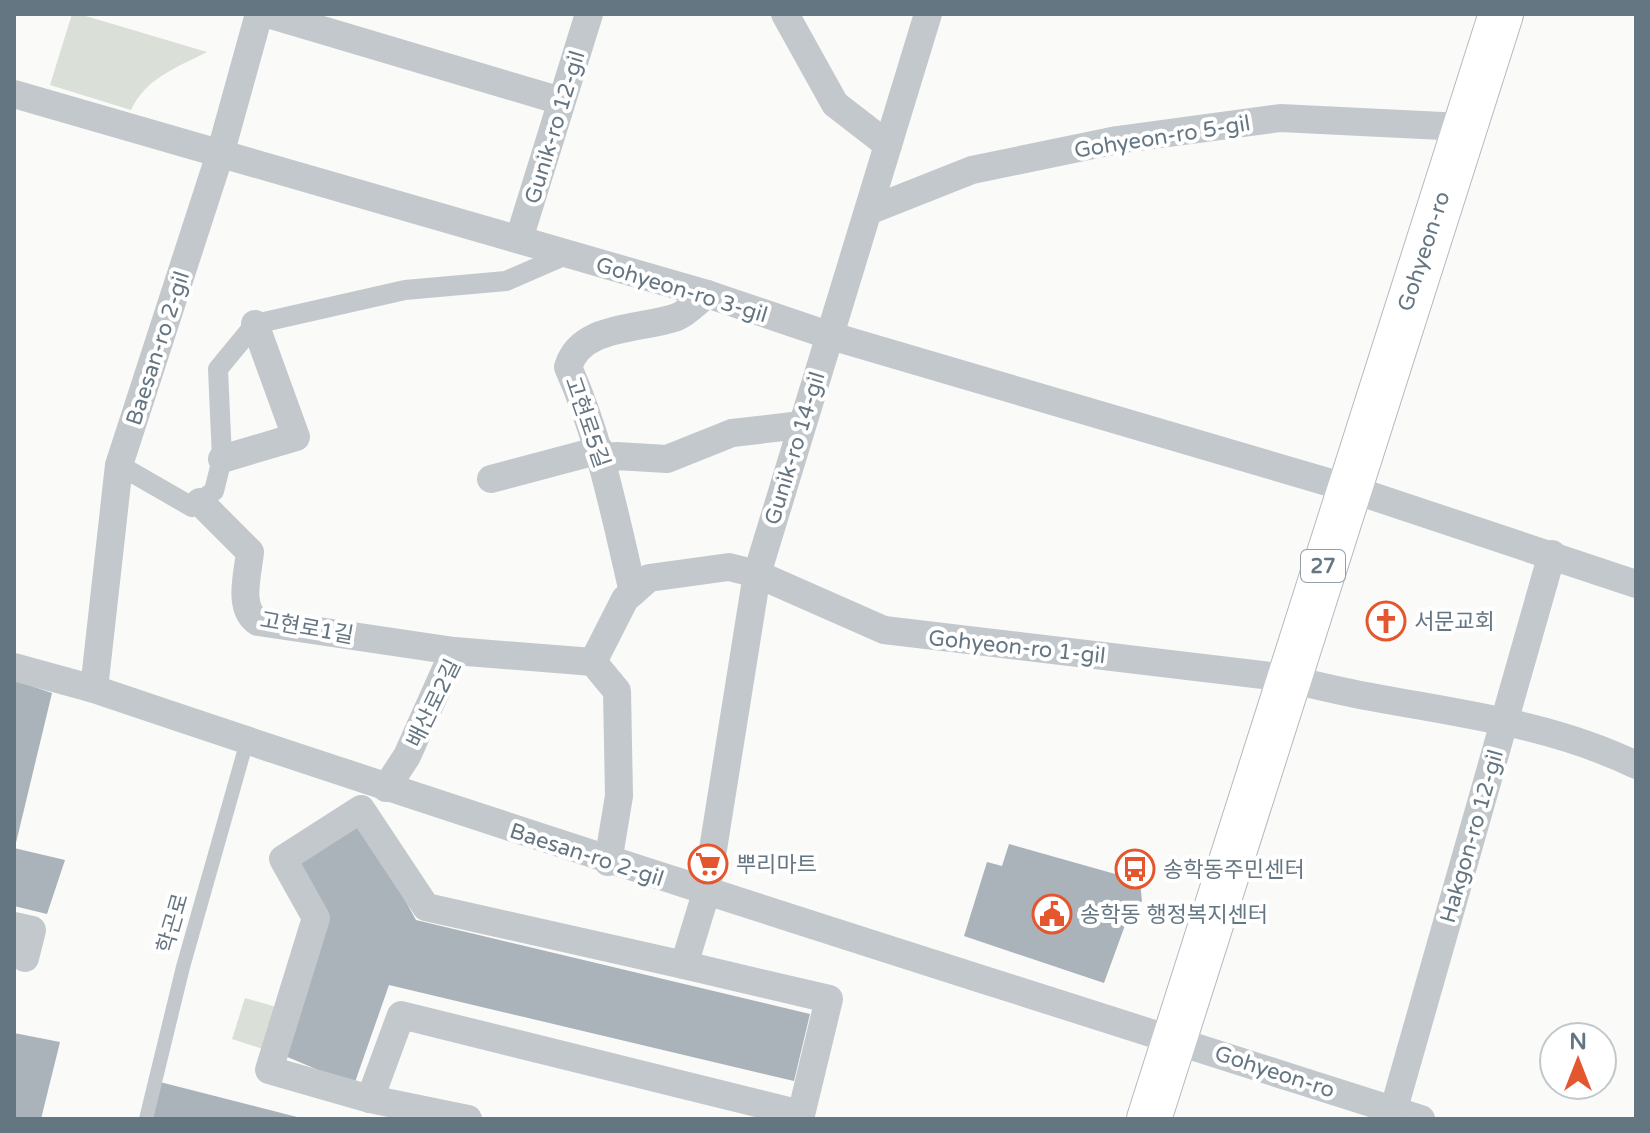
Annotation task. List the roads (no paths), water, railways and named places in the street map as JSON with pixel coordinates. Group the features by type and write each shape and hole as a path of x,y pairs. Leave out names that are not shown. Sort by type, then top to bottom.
{"main road":[{"name":"Gohyeon-ro","path":"1149,1119 1501,14"}],"street":[{"name":"Baesan-ro 2-gil","path":"94,689 119,465 221,151 259,14"},
{"path":"268,14 561,101"},
{"name":"Gunik-ro 12-gil","path":"519,239 589,14"},
{"path":"785,14 835,104 888,145"},
{"name":"Gunik-ro 14-gil","path":"684,965 706,893 757,574 828,335 871,210 928,14"},
{"name":"Gohyeon-ro 3-gil","path":"14,94 221,151 707,294 828,335 1348,488"},
{"name":"Gohyeon-ro 5-gil","path":"871,210 972,170 1117,140 1280,118 1463,127"},
{"path":"200,502 214,491 222,459 218,369 255,324 405,290 506,281 568,254"},
{"name":"고현로5길","path":"633,592 602,457 590,416 568,367 572,353 601,334 679,316 707,294"},
{"path":"222,459 296,437 255,324"},
{"path":"491,479 602,457 667,459 732,433 801,425"},
{"name":"고현로1길","path":"119,465 192,507 200,502 250,552 245,607 249,616 258,622 454,651"},
{"path":"1348,488 1636,584"},
{"name":"Hakgon-ro 12-gil","path":"1392,1115 1552,554"},
{"path":"608,862 619,796 617,691 593,662 625,599 649,578 729,567 757,574"},
{"name":"Gohyeon-ro 1-gil","path":"757,574 884,630 1287,678"},
{"name":"배산로2길","path":"386,788 407,756 454,651 593,662"},
{"name":"Baesan-ro 2-gil","path":"14,667 94,689 608,862 1174,1038"},
{"path":"1287,678 1347,694 1503,720 1596,746 1636,765"},
{"path":"370,1099 401,1015 800,1116 829,999 426,907 361,809 283,859 316,918 269,1070 370,1099 468,1119"},
{"path":"14,926 32,930 25,958"},
{"name":"Gohyeon-ro","path":"1174,1038 1392,1115 1421,1119"}],"lane":[{"name":"학곤로","path":"146,1119 183,967 247,741"}],"place":[{"name":"서문교회","path":"1386,621"},
{"name":"뿌리마트","path":"708,864"},
{"name":"송학동주민센터","path":"1135,869"},
{"name":"송학동 행정복지센터","path":"1052,914"}]}
